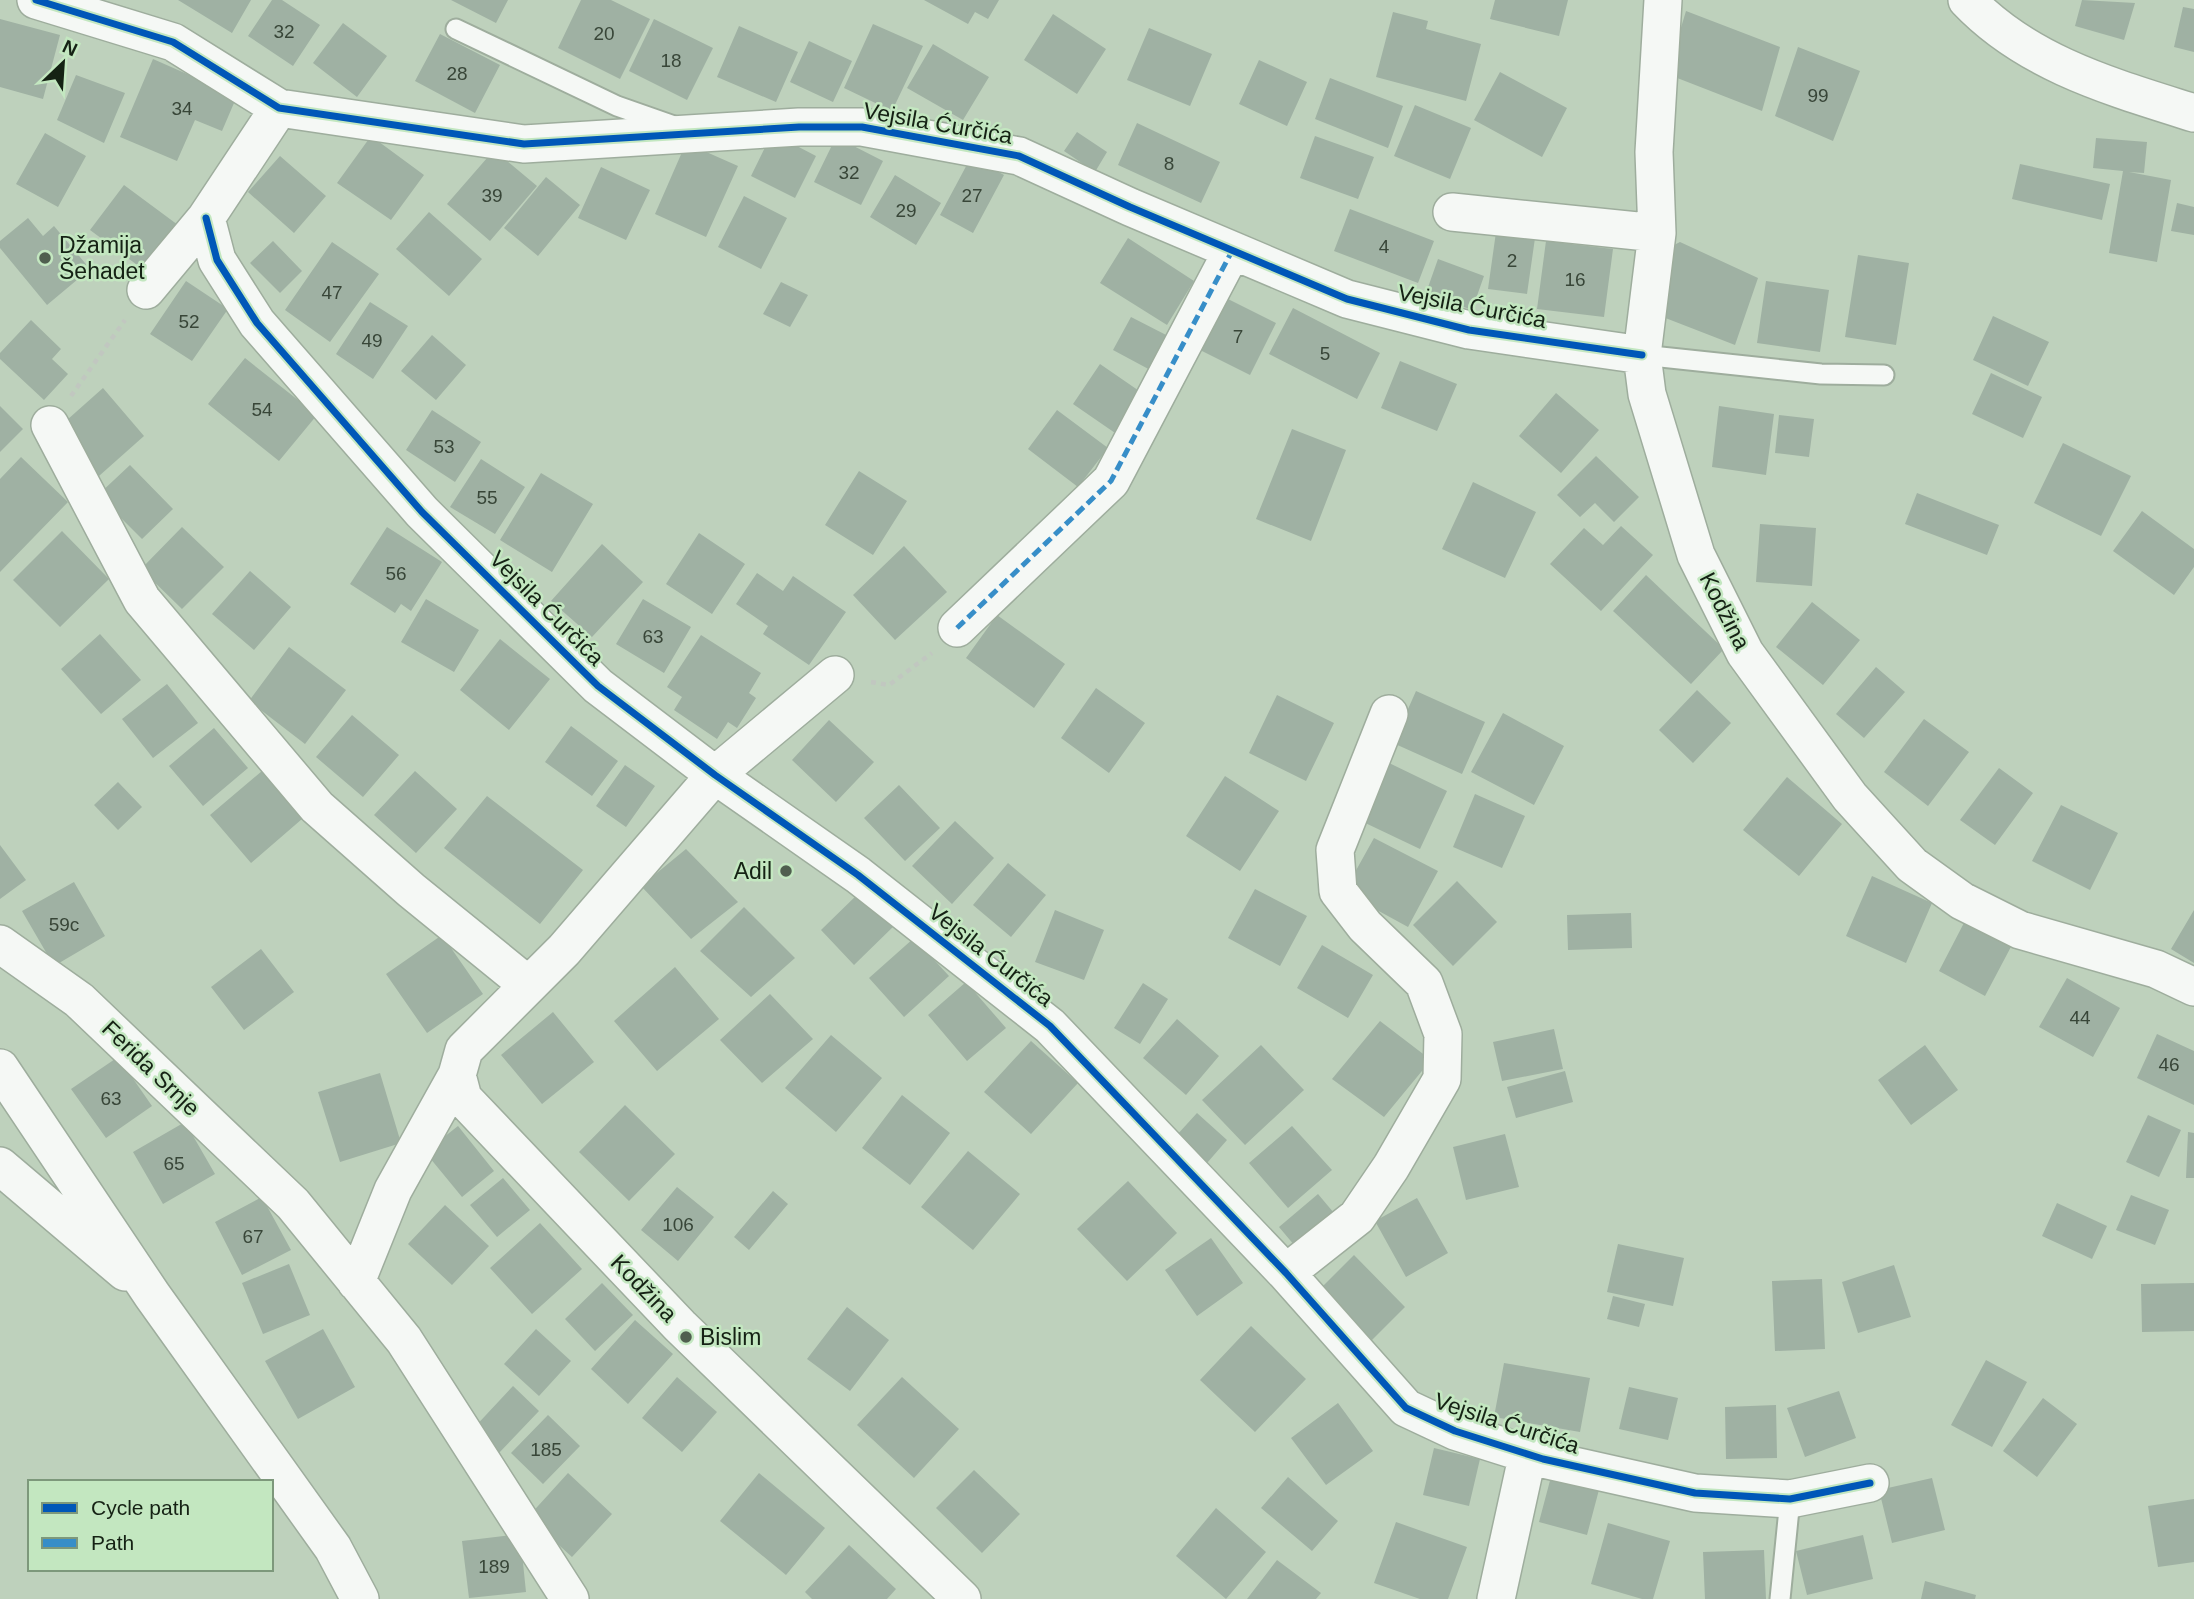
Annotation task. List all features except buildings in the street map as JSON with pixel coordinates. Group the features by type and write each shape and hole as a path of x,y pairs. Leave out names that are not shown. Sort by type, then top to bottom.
{"street":[{"path":"36,0 173,42 279,108 206,218 146,290"},
{"name":"Kodžina","path":"1663,0 1654,152 1657,233 1642,355 1647,394 1696,555 1745,653 1850,797 1912,865 1962,901 2020,930 2156,969 2194,987"},
{"path":"1967,0 1983,17 2031,52 2091,80 2194,113"},
{"name":"Vejsila Ćurčića","path":"279,108 524,144 799,127 862,127 1018,156 1347,299 1455,326 1642,355"},
{"path":"1452,212 1657,233"},
{"name":"Vejsila Ćurčića","path":"206,218 217,260 257,323 422,512 598,686 715,775 858,875 1051,1026 1286,1273 1406,1408 1455,1431 1528,1453 1695,1493 1790,1499 1870,1483"},
{"path":"957,628 1111,481 1232,251"},
{"path":"50,425 142,600 317,807 411,890 528,985"},
{"path":"570,1599 404,1340 356,1282 393,1190 457,1075 464,1050 564,950 715,775 835,675"},
{"path":"1286,1273 1357,1217 1391,1167 1441,1079 1443,1034 1424,983 1365,926 1338,891 1335,850 1389,715"},
{"name":"Ferida Srnje","path":"0,944 79,1000 293,1204 356,1282"},
{"path":"0,1068 152,1295 333,1548 360,1599"},
{"name":"Kodžina","path":"457,1075 463,1098 680,1326 962,1599"},
{"path":"0,1166 152,1295"},
{"path":"1496,1599 1528,1453"}],"lane":[{"path":"456,29 617,106 701,135"},
{"path":"1642,355 1821,374 1884,375"},
{"path":"1780,1599 1790,1499"}],"path":[{"path":"50,425 146,290"},
{"path":"835,675 889,685 946,642 957,628"}],"marked path":[{"path":"957,628 1111,481 1232,251"}],"cycle path":[{"path":"36,0 173,42 279,108 524,144 799,127 862,127 1019,156 1130,207 1347,299 1469,330 1642,355"},
{"path":"206,218 217,260 257,323 422,512 598,686 715,775 858,875 1050,1026 1286,1273 1406,1408 1455,1431 1543,1459 1695,1493 1790,1499 1870,1483"}],"place":[{"name":"Džamija Šehadet","path":"45,258"},
{"name":"Adil","path":"786,871"},
{"name":"Bislim","path":"686,1337"}]}
